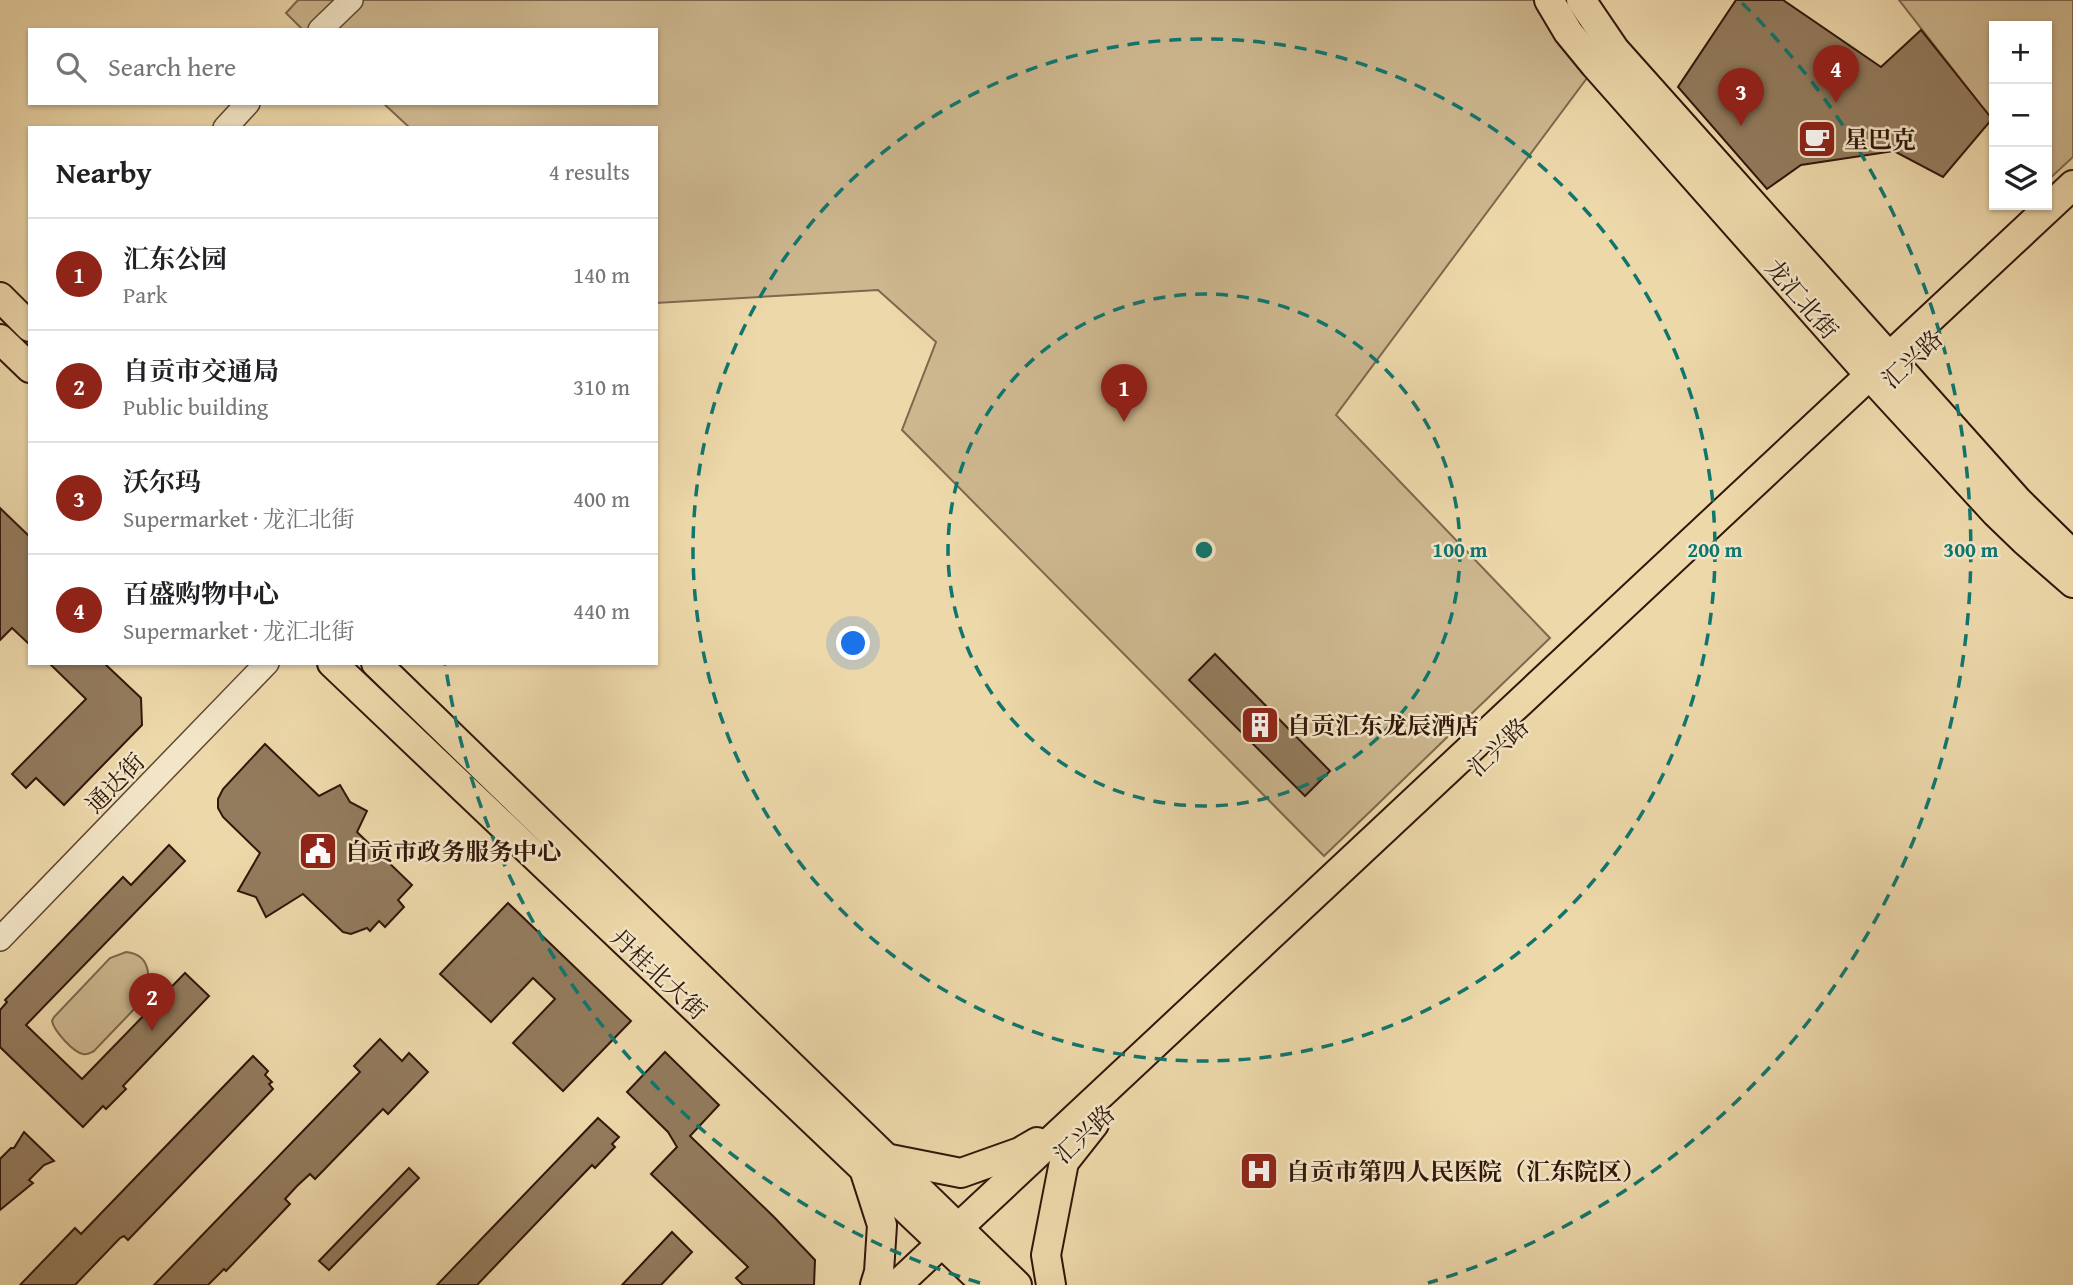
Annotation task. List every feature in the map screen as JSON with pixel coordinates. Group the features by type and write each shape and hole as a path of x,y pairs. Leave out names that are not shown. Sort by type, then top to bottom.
{"main road":[{"name":"龙汇北街","path":"1549,0 1568,32 1595,65 1885,373 2073,555"},
{"name":"龙汇北街","path":"1581,0 1615,50 1885,373 1996,513 2073,583"},
{"path":"875,1285 879,1272 882,1225 875,1164 961,1173 1020,1153 1086,1120 1885,373 2073,185"},
{"name":"汇兴路","path":"1885,373 2073,208"},
{"path":"0,297 28,325"},
{"path":"0,339 28,366"},
{"name":"丹桂北大街","path":"334,665 875,1164"},
{"name":"丹桂北大街","path":"378,665 875,1164 956,1242 1017,1285"},
{"path":"1051,1285 1046,1255 1064,1162 1086,1120"},
{"name":"汇兴路","path":"922,1285 956,1242 1086,1120"},
{"path":"897,1285 956,1242"},
{"name":"丹桂北大街","path":"956,1242 986,1285"}],"street":[{"path":"322,28 351,0"},
{"path":"227,126 246,105"},
{"name":"通达街","path":"0,939 265,665"}],"shaded area":[{"path":"298,0 1535,0 1587,78 1336,415 1550,638 1324,856 902,430 936,342 878,290 658,303 658,126 408,126 385,105 658,105 658,28 301,28 286,13"},
{"path":"1899,0 2073,0 2073,157 2052,176 2052,21 1989,21 1989,116"},
{"path":"126,952 142,958 146,964 147,987 141,1002 94,1051 83,1054 69,1045 52,1021 110,958"}],"building":[{"path":"1736,0 1783,0 1881,67 1921,30 1989,115 1989,123 1943,177 1894,151 1801,165 1767,189 1678,87"},
{"path":"0,508 28,535 28,643 12,628 0,640"},
{"name":"自贡汇东龙辰酒店","path":"1215,654 1330,771 1305,796 1189,680"},
{"path":"51,665 106,665 141,698 142,725 64,805 36,778 26,788 12,774 86,699"},
{"name":"自贡市政务服务中心","path":"265,744 319,796 340,785 350,802 367,811 357,832 412,885 398,900 404,907 385,927 379,921 370,931 367,928 351,934 343,932 303,894 266,917 256,897 238,891 260,853 223,817 218,808 218,799 223,789"},
{"path":"169,845 185,861 26,1025 82,1079 185,973 209,996 123,1086 126,1089 106,1109 103,1106 83,1127 0,1047 0,1010 7,1002 5,1000 123,877 131,885"},
{"path":"508,903 631,1021 563,1091 513,1043 555,999 533,978 491,1022 440,974"},
{"path":"380,1039 402,1061 409,1053 428,1072 388,1114 383,1109 315,1179 310,1174 297,1186 285,1199 290,1204 226,1271 224,1269 208,1285 154,1285 360,1072 354,1066"},
{"path":"665,1052 719,1105 690,1136 815,1260 814,1285 743,1285 736,1278 748,1267 651,1174 677,1147 668,1132 627,1092"},
{"path":"253,1056 268,1071 265,1075 272,1082 269,1084 273,1089 128,1240 124,1236 120,1238 75,1285 20,1285 75,1228 81,1234"},
{"path":"598,1118 619,1137 612,1144 615,1147 595,1168 592,1165 477,1285 437,1285"},
{"path":"24,1132 54,1161 44,1165 29,1180 33,1183 0,1210 0,1159 14,1148"},
{"path":"409,1168 419,1178 329,1270 319,1261"},
{"path":"672,1232 692,1252 661,1285 622,1285"}],"place":[{"name":"百盛购物中心","path":"1836,103"},
{"name":"沃尔玛","path":"1741,126"},
{"name":"星巴克","path":"1817,139"},
{"name":"汇东公园","path":"1124,422"},
{"name":"自贡汇东龙辰酒店","path":"1260,725"},
{"name":"自贡市政务服务中心","path":"318,851"},
{"name":"自贡市交通局","path":"152,1031"},
{"name":"自贡市第四人民医院（汇东院区）","path":"1259,1171"}]}
